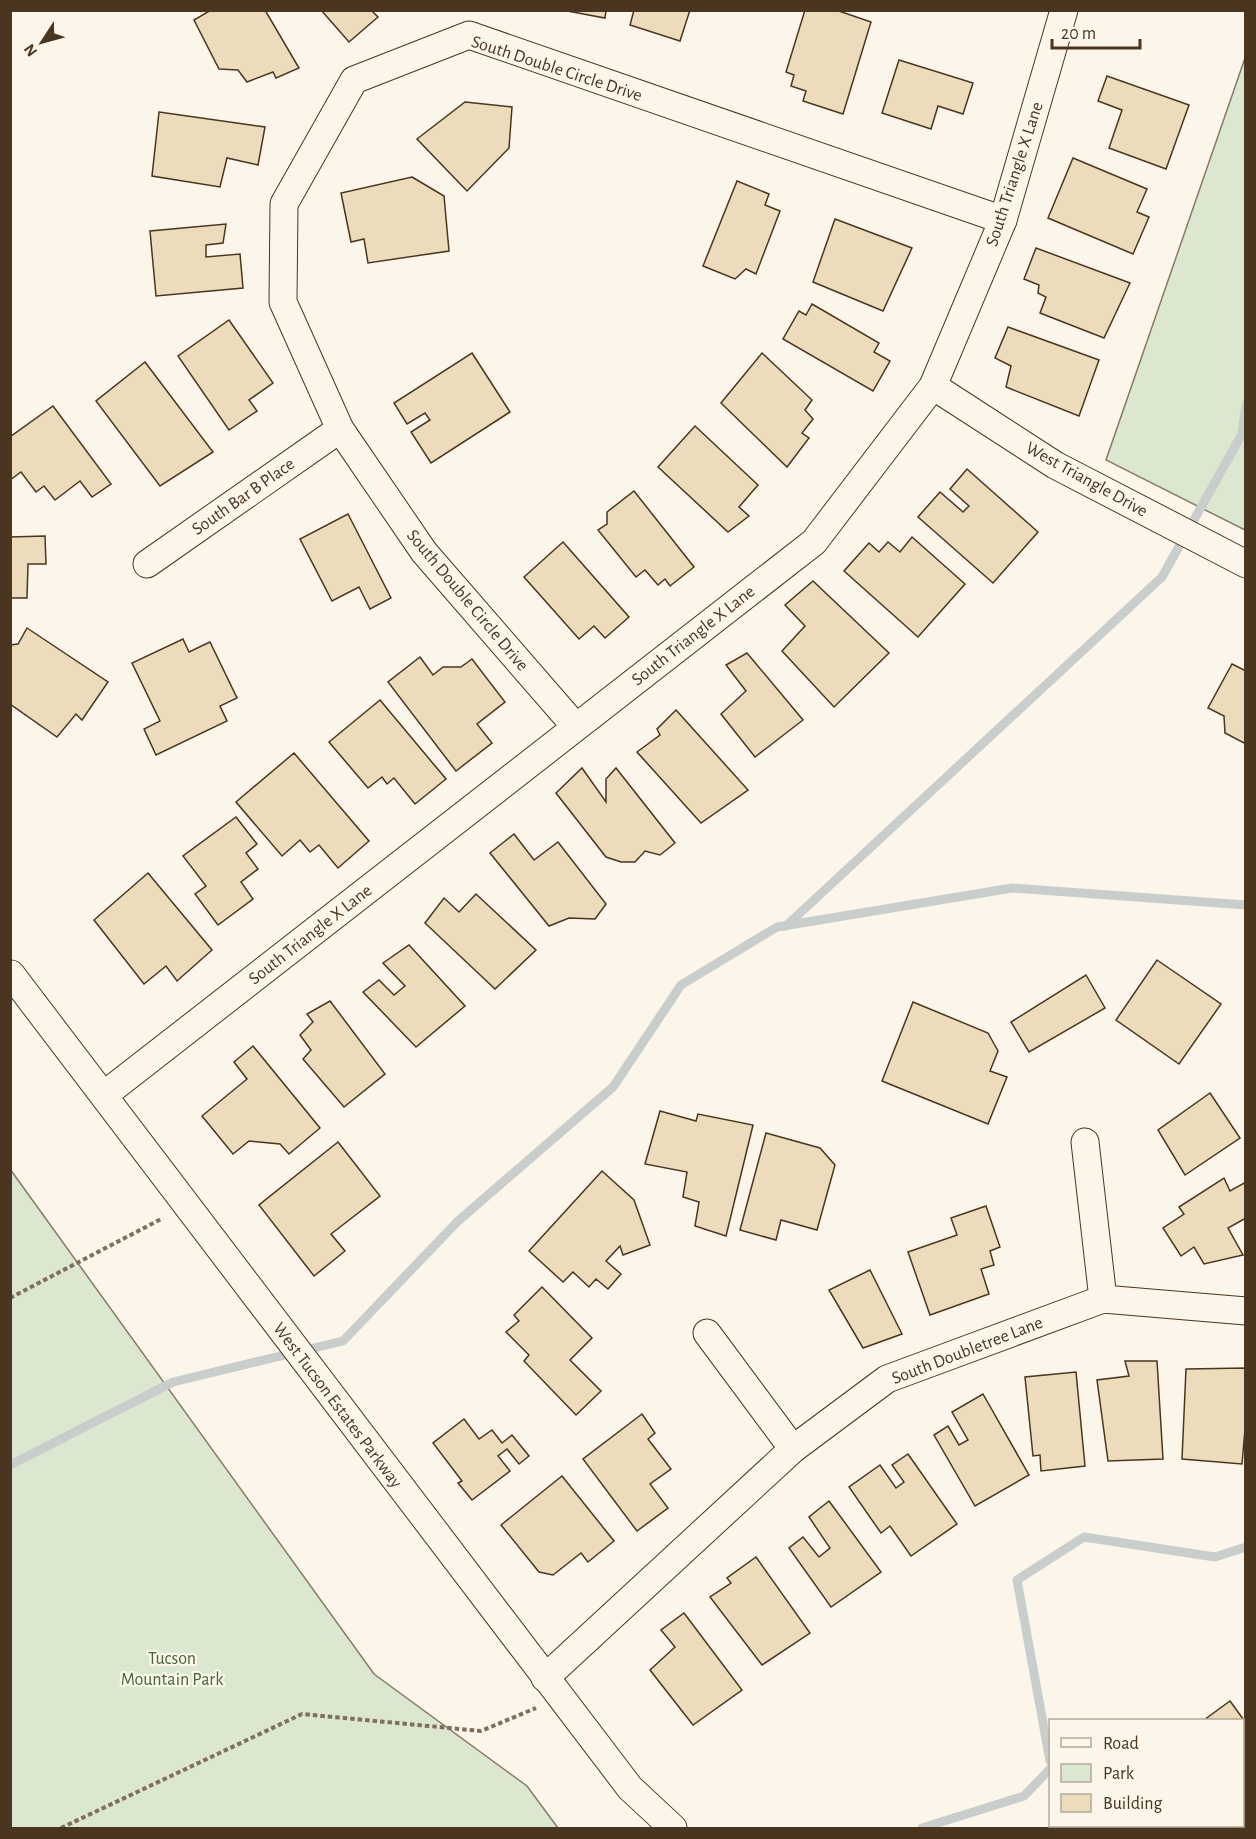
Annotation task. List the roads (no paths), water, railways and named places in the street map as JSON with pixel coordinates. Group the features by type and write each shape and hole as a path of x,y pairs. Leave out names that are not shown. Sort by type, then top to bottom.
{"street":[{"name":"South Triangle X Lane","path":"104,1095 814,542 933,386 1003,219 1064,10"},
{"name":"South Double Circle Drive","path":"575,726 424,552 340,429 283,302 284,204 354,80 470,35 1003,219"},
{"name":"West Triangle Drive","path":"933,386 1055,465 1245,564"},
{"name":"South Bar B Place","path":"147,564 340,429"},
{"name":"West Tucson Estates Parkway","path":"11,974 630,1788 673,1828"},
{"path":"1085,1142 1103,1299"},
{"name":"South Doubletree Lane","path":"553,1688 794,1449 887,1379 1103,1299 1245,1311"},
{"path":"707,1334 794,1449"}],"waterway":[{"path":"786,926 1162,577 1242,434 1246,404"},
{"path":"10,1465 173,1382 343,1341 458,1221 613,1087 681,985 777,927 1012,888 1246,905"},
{"path":"1049,1756 1017,1580 1084,1537 1215,1557 1246,1547"},
{"path":"922,1828 1024,1796 1049,1770"}],"park label":[{"name":"Tucson Mountain Park","path":"172,1668"}]}
